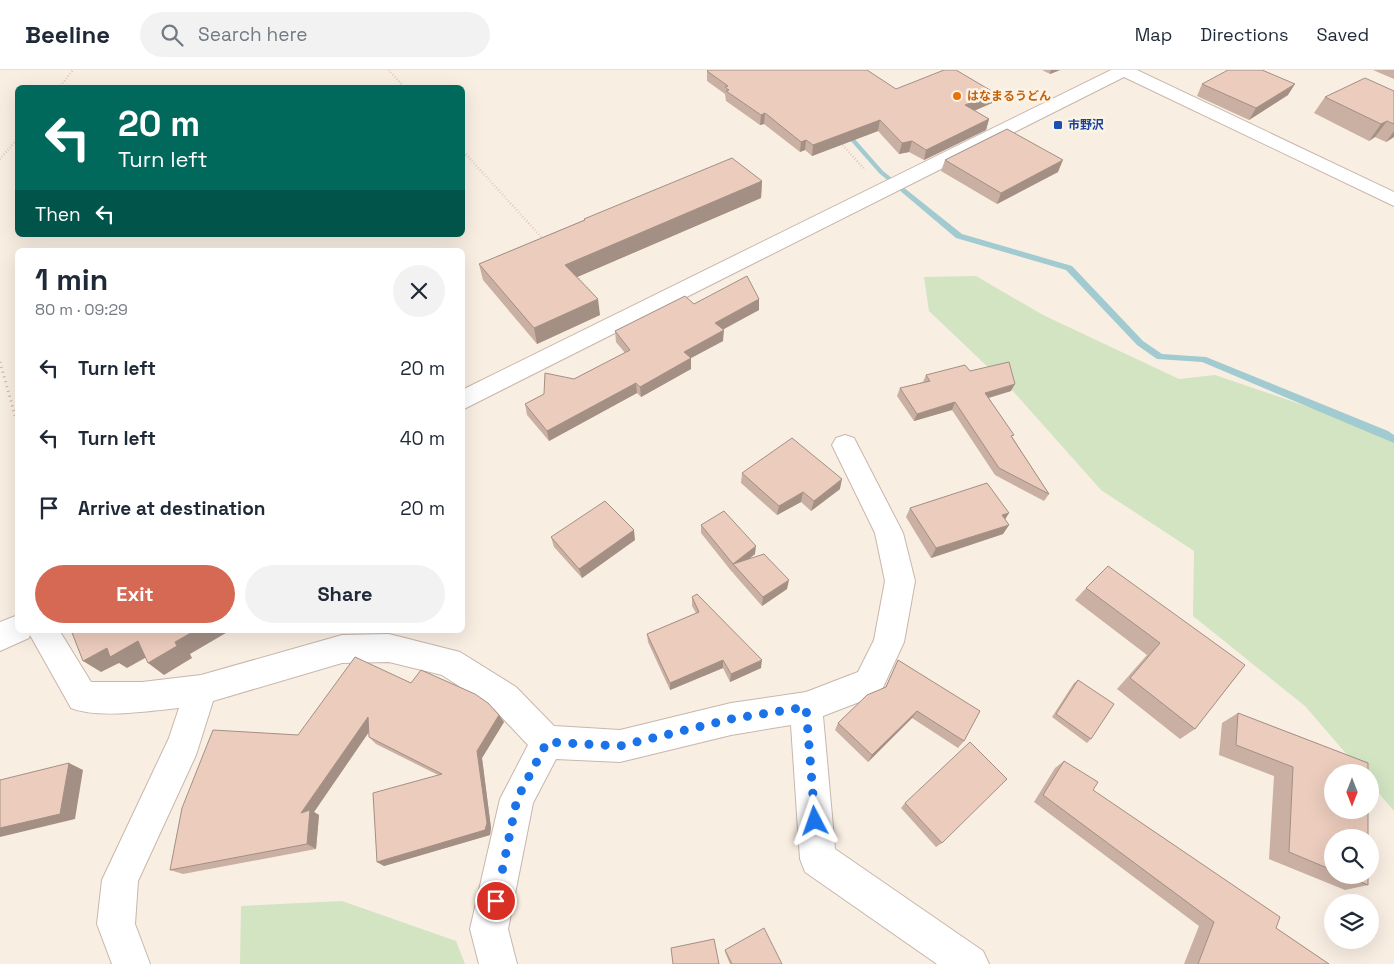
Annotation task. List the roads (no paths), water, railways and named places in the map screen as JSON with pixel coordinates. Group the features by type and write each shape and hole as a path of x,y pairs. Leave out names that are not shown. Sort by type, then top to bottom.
{"street":[{"path":"465,400 620,324 1124,70 1394,200"},
{"path":"45,633 82,697 142,697 201,690 342,649 389,648 449,662 505,698 547,742 620,746 731,719 806,707 869,683 889,642 900,581 890,533 845,445"},
{"path":"0,637 15,630"},
{"path":"131,964 116,924 120,880 184,743 201,690"},
{"path":"806,707 818,859 970,964"},
{"path":"498,964 489,929 517,799 547,742"}],"waterway":[{"path":"844,130 881,172 959,236 1069,268 1140,343 1160,357 1203,359 1394,439"}],"place":[{"name":"はなまるうどん","path":"957,96"},
{"name":"市野沢","path":"1058,125"}]}
